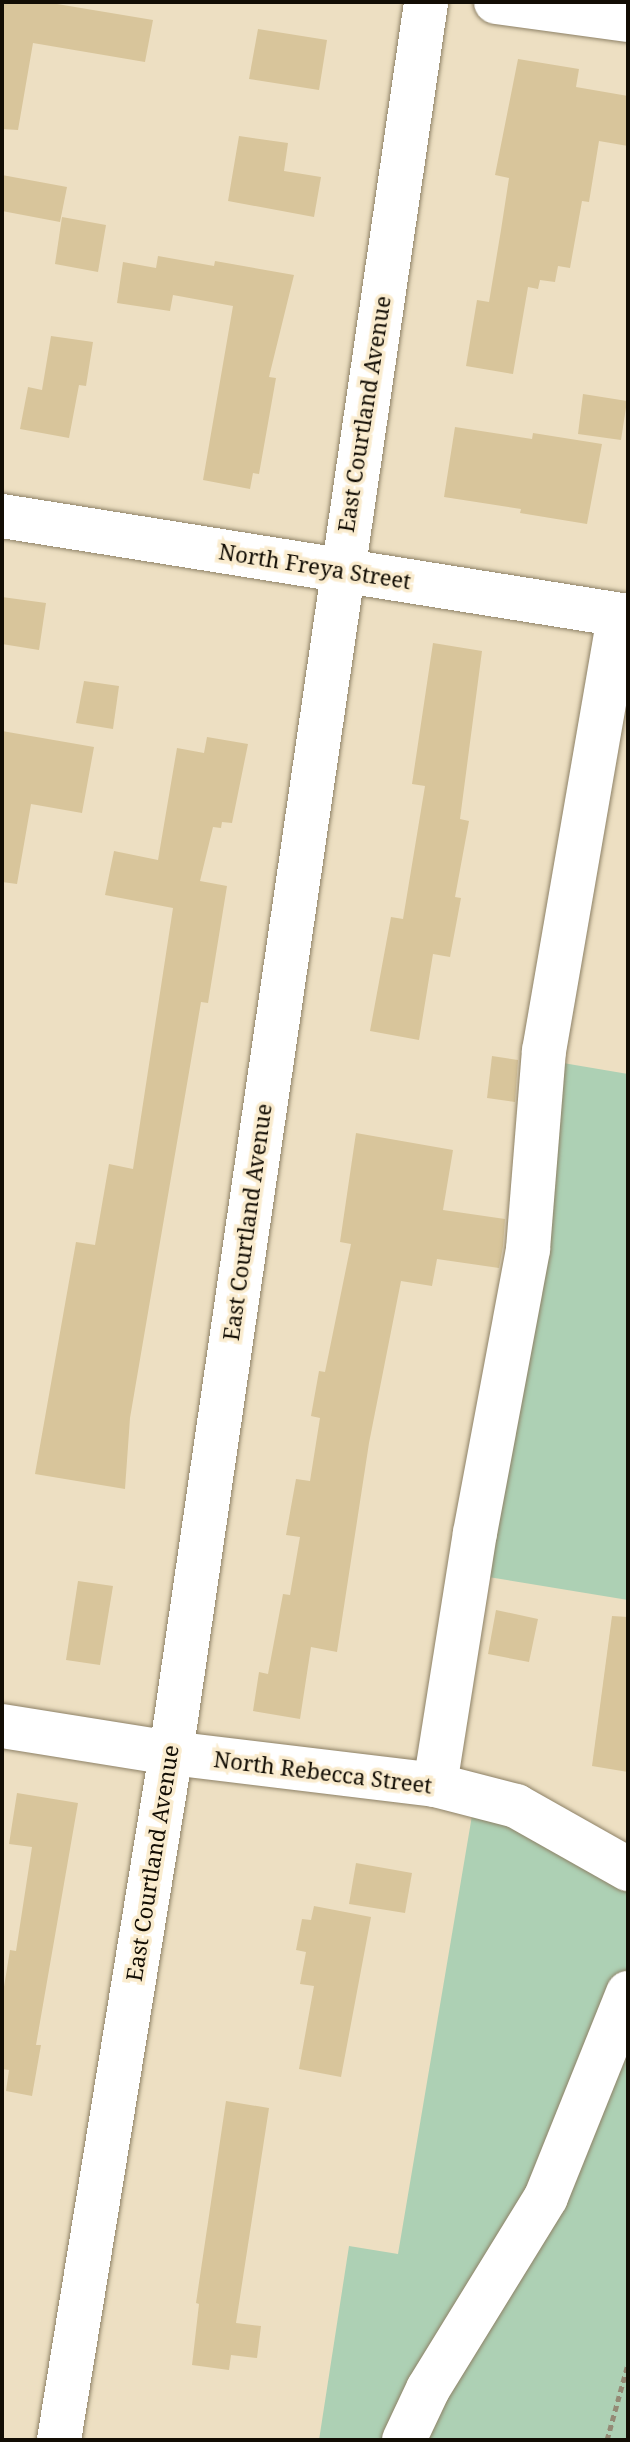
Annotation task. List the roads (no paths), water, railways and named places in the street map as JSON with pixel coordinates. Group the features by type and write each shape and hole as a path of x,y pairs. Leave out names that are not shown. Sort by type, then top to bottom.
{"street":[{"name":"East Courtland Avenue","path":"59,2440 171,1753 426,2"},
{"path":"496,2 628,20"},
{"name":"North Freya Street","path":"2,516 624,616"},
{"path":"435,1785 475,1533 528,1249 544,1051 624,616"},
{"name":"North Rebecca Street","path":"2,1726 171,1753 435,1785 516,1806 628,1869"},
{"path":"404,2440 428,2389 546,2197 628,1993"}]}
